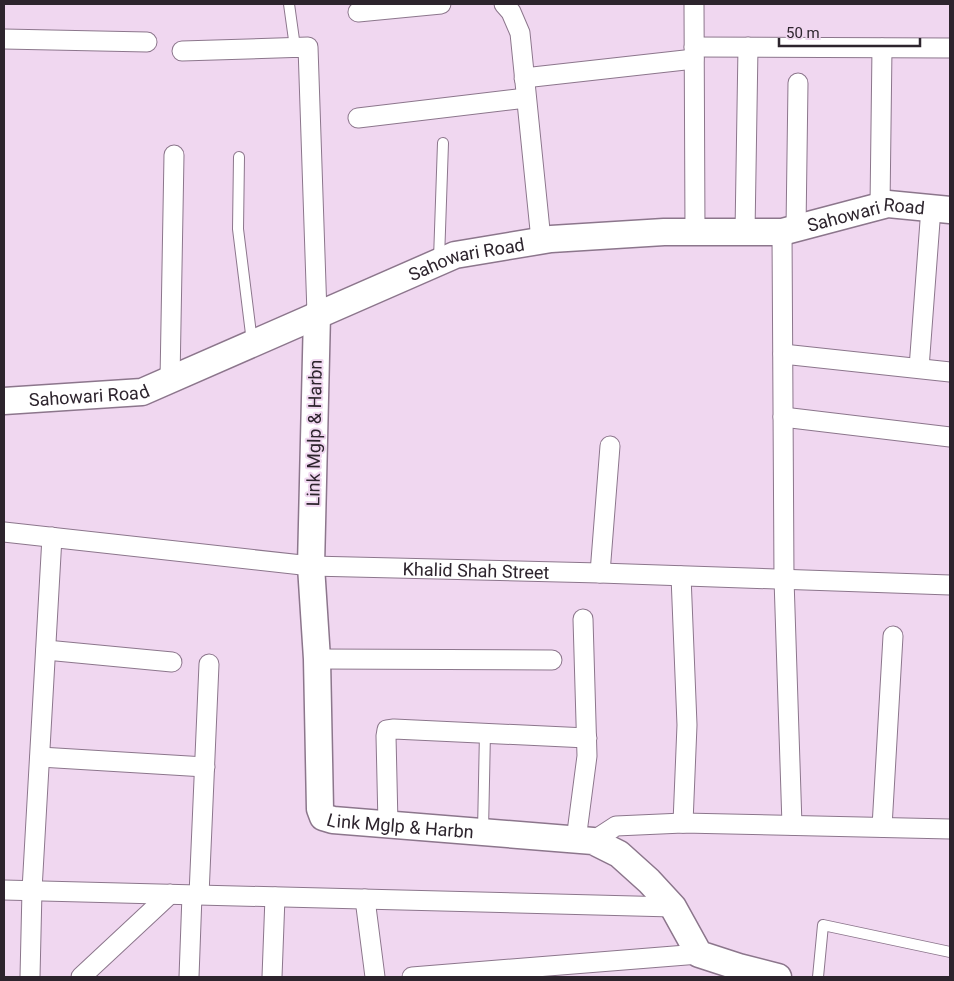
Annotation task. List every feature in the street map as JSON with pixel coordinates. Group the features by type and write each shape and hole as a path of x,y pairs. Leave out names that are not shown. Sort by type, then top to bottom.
{"street":[{"path":"358,12 441,4"},
{"path":"504,4 520,33 541,240"},
{"path":"694,4 695,232"},
{"path":"4,39 147,42"},
{"path":"182,52 308,47 316,314"},
{"path":"524,78 748,47 950,48"},
{"path":"745,232 748,47"},
{"path":"880,206 882,48"},
{"path":"792,825 784,579 782,354 798,83"},
{"path":"358,118 526,98"},
{"path":"170,380 174,154"},
{"name":"Sahowari Road","path":"4,401 142,392 316,314 455,255 541,240 664,232 789,230 888,204 941,209"},
{"path":"919,368 941,209"},
{"name":"Link Mglp & Harbn","path":"316,314 312,566 317,659 320,809 323,817 334,820 584,841 620,854 650,881 673,907 699,954"},
{"path":"782,354 950,372"},
{"path":"783,418 950,438"},
{"path":"600,572 610,446"},
{"name":"Khalid Shah Street","path":"4,532 312,566 600,572 950,585"},
{"path":"30,977 32,890 52,538"},
{"path":"681,576 687,725 683,823"},
{"path":"583,619 587,738 584,841 616,826 683,823 950,829"},
{"path":"882,827 893,636"},
{"path":"46,650 172,662"},
{"path":"317,659 552,660"},
{"path":"189,977 205,768 209,664"},
{"path":"388,824 387,730 485,732 587,738"},
{"path":"40,757 205,768"},
{"path":"4,890 673,907"},
{"path":"81,977 95,971 170,894"},
{"path":"272,977 275,896"},
{"path":"365,899 375,977"},
{"path":"412,977 699,954 738,967 778,977"}],"lane":[{"path":"289,4 295,47"},
{"path":"439,262 443,143"},
{"path":"239,157 238,229 252,343"},
{"path":"483,832 485,732"},
{"path":"818,977 822,925 950,952"}]}
